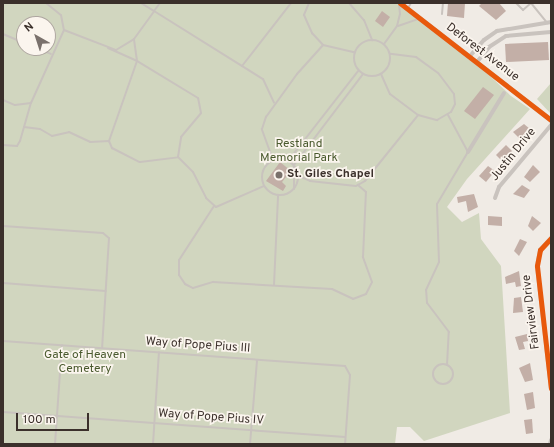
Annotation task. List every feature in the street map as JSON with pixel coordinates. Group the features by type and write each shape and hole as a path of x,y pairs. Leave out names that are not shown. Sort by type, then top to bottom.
{"street":[{"name":"Deforest Avenue","path":"399,3 470,56 551,120"},
{"path":"470,56 484,40 497,31 549,23 551,31 506,36 489,47 477,62"},
{"path":"468,152 504,93"},
{"name":"Justin Drive","path":"495,198 499,187 551,125"},
{"name":"Fairview Drive","path":"551,238 540,250 537,266 551,388"},
{"path":"550,444 551,440"}],"lane":[{"path":"46,3 61,15 64,30 56,45"},
{"path":"141,3 263,79 274,103"},
{"path":"108,48 121,49 134,39 160,3"},
{"path":"242,66 291,3"},
{"path":"309,3 304,15 305,24 323,45 354,52"},
{"path":"348,3 364,20 372,40"},
{"path":"384,44 397,26 400,14 399,3"},
{"path":"407,9 412,3"},
{"path":"442,14 443,3"},
{"path":"516,3 523,10 531,3 549,23"},
{"path":"397,26 420,19"},
{"path":"64,30 137,61 188,91 202,105 201,114 181,138 178,157"},
{"path":"3,34 16,40"},
{"path":"134,39 137,61 109,141 112,148 140,162 178,157"},
{"path":"372,40 384,44 390,54 389,65 382,74 363,74 358,71 354,62 354,52 362,43 372,40"},
{"path":"273,160 262,129 274,103 323,45"},
{"path":"382,74 390,94 418,115 437,120 448,115 455,104 454,94 446,80 416,57 390,54"},
{"path":"3,145 17,146 31,103 50,56"},
{"path":"288,161 358,71"},
{"path":"293,172 294,165 363,74"},
{"path":"3,100 15,105 31,103"},
{"path":"299,176 342,186 358,185 365,182 418,115"},
{"path":"447,365 449,332 427,304 426,290 439,262 437,204 468,152 448,115"},
{"path":"24,127 40,129 52,136 69,132 90,142 109,141"},
{"path":"178,157 193,172 199,187 214,206"},
{"path":"273,160 288,161 294,165 299,176 294,190 278,196"},
{"path":"273,160 262,174 264,186 278,196"},
{"path":"294,178 294,190"},
{"path":"214,206 179,260 179,275 185,284 193,288 213,282 332,289 353,299 366,294 372,282 363,257 367,195 358,185"},
{"path":"214,206 220,206 264,186"},
{"path":"274,285 278,196"},
{"path":"3,226 103,233 109,238 102,348"},
{"path":"3,284 106,291"},
{"name":"Way of Pope Pius III","path":"3,341 345,366 350,375 345,437"},
{"path":"55,444 62,345"},
{"path":"153,444 159,352"},
{"path":"250,444 257,360"},
{"path":"441,364 447,365 452,369 452,379 443,384 437,382 434,370 441,364"},
{"name":"Way of Pope Pius IV","path":"3,412 345,437"},
{"path":"344,444 345,437"}],"green space":[{"name":"Restland Memorial Park","path":"3,3 400,3 467,54 511,96 530,109 467,179 447,207 462,222 479,213 481,239 501,266 510,413 424,441 410,427 397,427 395,444 3,444"},
{"path":"551,83 551,114 537,99"}],"building":[{"path":"448,3 465,3 464,18 447,16"},
{"path":"482,3 499,3 506,11 496,20 479,6"},
{"path":"382,11 390,17 383,27 375,21"},
{"path":"548,42 549,60 506,62 505,44"},
{"path":"483,87 494,95 475,119 464,111"},
{"path":"524,124 530,129 521,140 513,132"},
{"path":"506,145 512,151 503,162 496,155"},
{"name":"St. Giles Chapel","path":"280,162 291,171 282,182 286,186 283,191 266,181"},
{"path":"533,165 540,172 530,182 524,177"},
{"path":"488,166 495,171 486,182 479,176"},
{"path":"522,185 530,190 524,198 513,194"},
{"path":"474,194 478,207 468,212 466,201 458,203 457,197"},
{"path":"488,216 502,217 502,226 488,225"},
{"path":"532,216 541,223 533,231 528,226"},
{"path":"520,239 527,242 519,256 514,251"},
{"path":"519,271 521,286 516,287 515,282 506,284 505,277"},
{"path":"521,297 523,312 513,313 514,298"},
{"path":"527,334 528,341 523,342 525,349 519,350 515,337"},
{"path":"530,363 533,380 525,382 519,368"},
{"path":"533,392 535,408 527,410 524,394"},
{"path":"532,419 533,433 526,434 524,420"}],"cycle path":[{"path":"400,3 551,120"},
{"path":"551,238 540,250 537,266 551,388"}],"place":[{"name":"St. Giles Chapel","path":"279,175"}],"park label":[{"name":"Gate of Heaven Cemetery","path":"85,363"}]}
